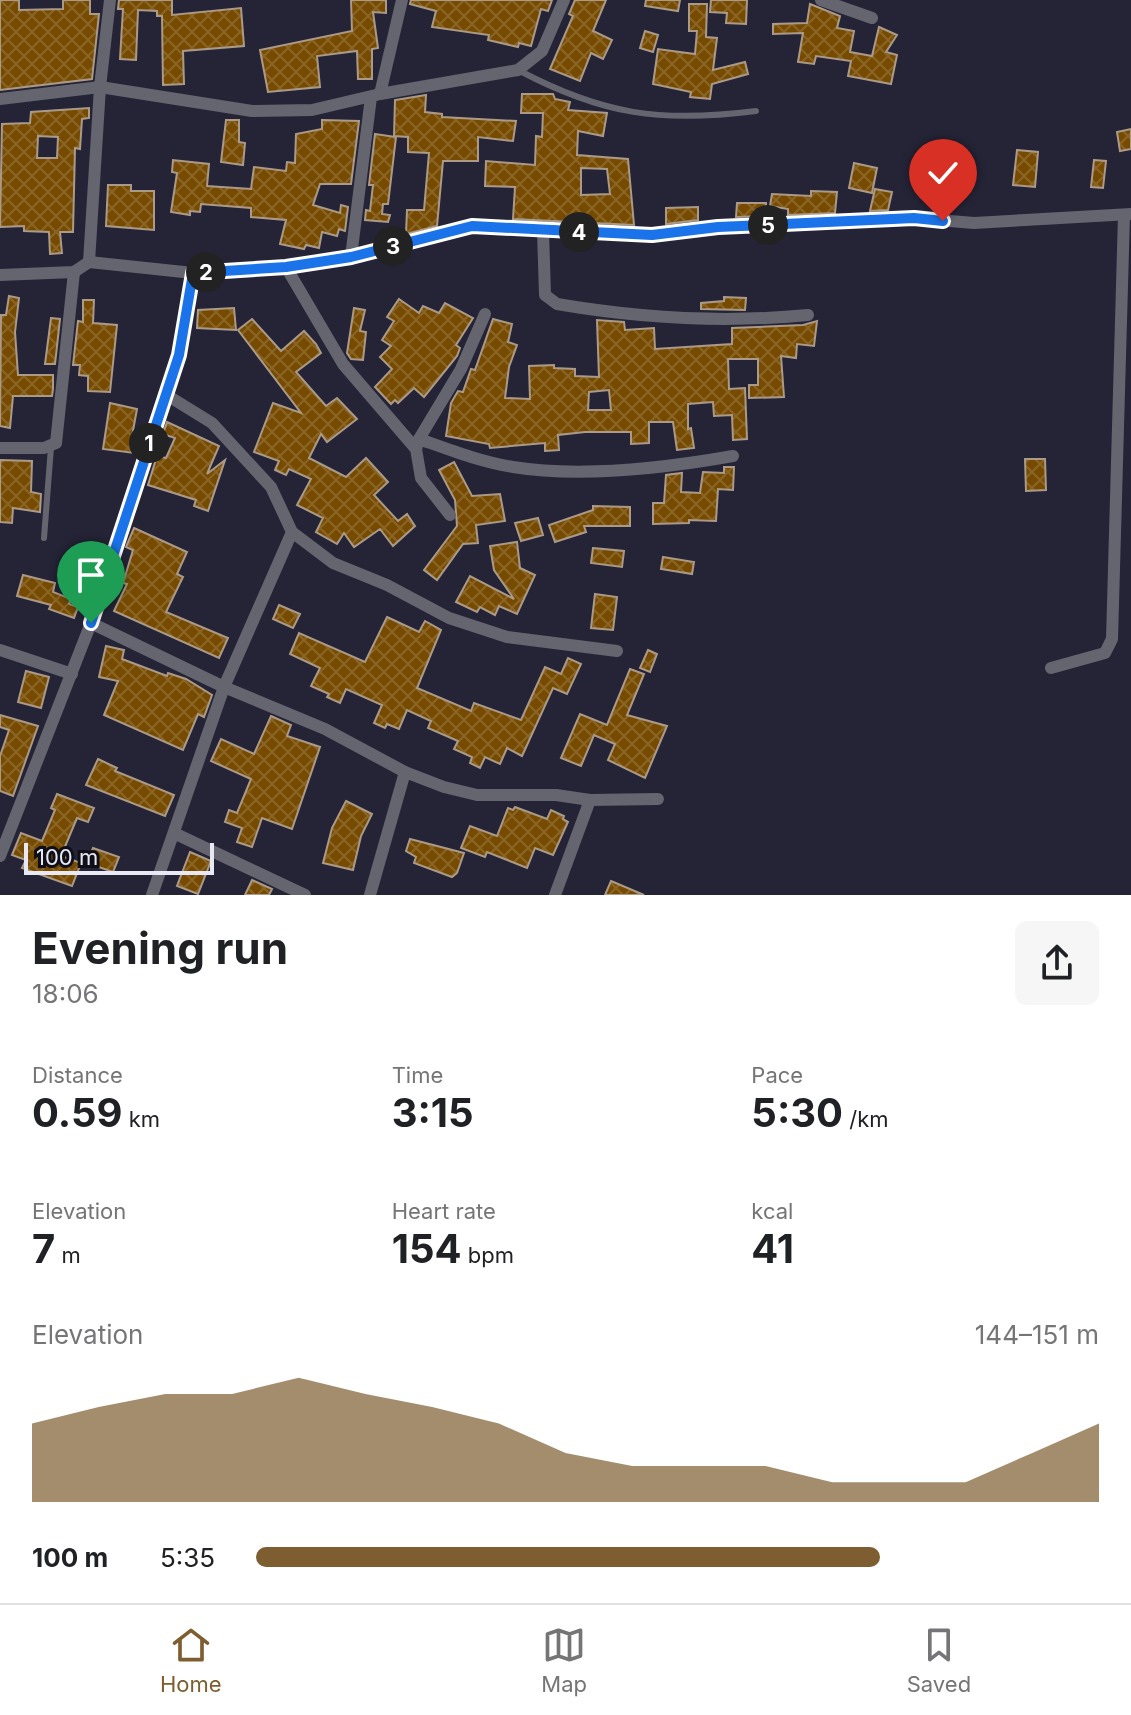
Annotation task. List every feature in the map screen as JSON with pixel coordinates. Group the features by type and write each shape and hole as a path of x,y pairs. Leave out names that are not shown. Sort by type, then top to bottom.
{"street":[{"path":"89,262 100,87 110,0"},
{"path":"351,257 376,95 402,0"},
{"path":"0,99 100,87 252,111 312,110 376,95 518,70 542,51 564,0"},
{"path":"821,0 872,18"},
{"path":"0,275 74,272 89,262 193,273 286,267 351,257 472,226 652,235 718,227 914,218 974,223 1127,214 1112,639 1105,653 1051,668"},
{"path":"543,231 545,295 557,304 683,318 764,319 808,315"},
{"path":"286,267 343,364 417,444 541,470 671,467 733,456"},
{"path":"0,448 51,447 58,436 74,272"},
{"path":"0,856 91,623 179,355 193,273"},
{"path":"450,515 421,478 417,444 461,369 485,314"},
{"path":"165,394 191,408 220,432 271,487 292,532 333,563 387,585 449,618 507,637 617,651"},
{"path":"152,895 176,834 224,687 292,532"},
{"path":"91,623 224,687 325,729 405,772 477,795 556,795 590,800 658,799"},
{"path":"0,650 72,674"},
{"path":"370,895 405,772"},
{"path":"555,895 590,800"},
{"path":"0,815 14,821"},
{"path":"176,834 305,895"}],"lane":[{"path":"518,70 581,101 648,117 697,119 756,111"},
{"path":"44,538 51,447"}],"building":[{"path":"0,0 19,0 19,10 63,9 63,0 90,0 90,14 99,14 92,79 0,90"},
{"path":"119,0 172,0 172,15 241,8 244,46 183,51 184,84 163,85 162,16 157,16 157,11 138,10 136,60 120,59 123,9 118,9"},
{"path":"351,0 386,0 386,13 373,12 378,48 372,49 372,79 358,79 357,51 317,56 320,87 268,92 260,50 352,31"},
{"path":"411,0 552,0 548,11 541,9 531,46 519,43 518,47 488,40 489,35 432,27 436,11 410,4"},
{"path":"575,0 606,0 593,31 612,40 603,59 591,53 580,81 550,69 573,16 569,14"},
{"path":"646,0 680,0 678,11 645,6"},
{"path":"711,0 747,0 746,24 726,23 727,13 710,12"},
{"path":"689,4 707,4 706,37 717,38 713,70 745,62 748,74 712,84 710,99 690,97 691,92 653,84 658,49 695,54 697,31 689,31"},
{"path":"810,4 840,16 837,28 854,31 850,52 872,56 879,27 897,35 886,52 897,55 891,84 848,76 851,61 816,56 814,64 798,62 803,33 773,34 773,24 807,23"},
{"path":"645,31 658,35 653,52 640,48"},
{"path":"522,94 553,94 555,99 570,102 568,110 607,113 603,136 578,131 577,155 628,159 634,225 513,219 515,187 485,186 486,161 535,165 536,136 542,137 543,113 521,113","holes":["581,168 607,169 610,194 581,195"]},
{"path":"426,95 425,112 442,114 442,117 516,121 513,141 478,137 478,161 443,161 437,226 406,234 407,210 424,210 429,153 408,152 408,137 394,136 395,100"},
{"path":"89,108 89,118 82,119 80,149 75,148 73,232 60,232 62,253 50,254 49,232 24,231 24,226 0,227 2,124 30,123 31,112","holes":["38,136 58,137 57,158 37,158"]},
{"path":"226,120 239,120 239,142 245,143 243,165 221,162"},
{"path":"322,120 359,121 351,184 320,184 313,205 340,213 341,205 348,207 345,231 339,229 337,236 322,232 319,248 306,245 304,249 280,244 286,220 251,217 251,208 201,204 200,212 190,211 190,215 171,212 177,173 172,172 173,160 209,164 207,186 251,189 254,167 286,171 287,162 295,163 296,134 322,129"},
{"path":"1131,129 1131,149 1120,151 1117,132"},
{"path":"375,134 396,137 388,204 383,204 382,214 390,215 388,222 365,220 366,210 370,211 373,185 369,185"},
{"path":"1017,150 1038,152 1035,187 1013,185"},
{"path":"1094,160 1106,161 1103,188 1091,187"},
{"path":"854,163 877,168 872,193 849,188"},
{"path":"108,185 131,185 131,191 154,191 154,230 106,226"},
{"path":"875,189 892,192 888,210 870,211"},
{"path":"811,191 837,192 835,213 788,215 788,209 770,206 772,194 811,196"},
{"path":"737,203 766,203 766,216 736,217"},
{"path":"698,207 698,220 666,224 666,208"},
{"path":"9,296 19,298 15,332 18,375 53,375 52,396 13,396 10,428 0,426 1,315 6,315"},
{"path":"724,297 746,298 745,310 701,309 701,303 724,301"},
{"path":"399,299 419,313 423,306 439,313 445,303 473,318 456,345 460,348 457,356 424,397 414,388 398,403 395,400 391,404 375,387 392,369 380,357 391,346 382,340 394,321 387,317"},
{"path":"83,300 94,300 93,323 117,325 110,392 88,391 88,376 79,375 80,365 73,365 78,321 83,322"},
{"path":"234,308 236,330 197,328 198,310"},
{"path":"354,308 365,310 360,331 366,332 363,360 351,359 347,353"},
{"path":"51,318 60,319 55,364 45,364"},
{"path":"252,319 281,351 304,331 316,344 321,353 296,372 326,406 337,398 357,419 327,442 321,434 309,458 346,477 366,458 388,482 374,495 398,521 407,514 415,526 393,546 380,529 354,547 344,533 337,544 316,532 323,518 297,505 311,479 289,469 286,475 275,470 279,461 254,452 273,403 301,413 238,330"},
{"path":"493,319 512,324 508,342 517,345 509,367 505,398 530,399 529,366 554,365 554,368 575,369 575,376 599,377 597,320 624,322 625,330 654,328 655,349 732,344 732,328 803,325 817,321 814,346 797,344 796,358 781,356 784,397 749,398 749,385 758,385 758,359 728,359 729,389 745,388 747,439 733,440 732,415 714,416 713,402 688,404 688,429 691,428 694,448 677,450 673,422 649,422 649,443 631,444 631,432 585,432 558,435 559,450 545,451 545,443 490,448 489,444 446,436 451,403 458,391 463,392 471,369 475,370","holes":["609,390 611,410 588,410 589,392"]},
{"path":"110,403 137,409 132,436 136,437 134,453 103,449"},
{"path":"167,422 219,446 207,474 225,460 208,511 194,506 196,500 148,485 157,456 166,458 175,438 163,434"},
{"path":"1025,459 1045,459 1046,490 1026,491"},
{"path":"0,460 32,461 31,492 41,494 40,512 13,508 12,523 0,522"},
{"path":"454,462 472,496 500,494 505,521 476,525 478,543 463,544 437,580 424,570 457,526 455,500 439,470"},
{"path":"724,467 734,467 733,490 718,489 716,521 653,524 653,503 664,503 666,475 682,473 681,492 700,493 703,472 724,473"},
{"path":"593,506 630,507 630,526 584,526 586,532 555,542 549,525 593,510"},
{"path":"538,518 543,535 521,541 515,523"},
{"path":"134,528 187,552 177,574 183,577 166,612 228,638 219,658 114,611 127,584 123,583 133,550 126,547"},
{"path":"517,542 520,568 535,575 517,614 499,606 495,615 480,607 477,612 456,602 470,576 514,599 494,570 490,546"},
{"path":"593,548 624,551 622,567 591,563"},
{"path":"663,557 694,562 692,574 661,569"},
{"path":"23,575 55,583 53,592 71,599 69,604 78,607 74,618 49,609 51,605 17,596"},
{"path":"595,594 617,597 613,630 591,628"},
{"path":"279,605 300,614 293,628 273,619"},
{"path":"387,617 419,632 425,621 441,630 417,688 471,711 474,703 521,720 545,667 561,674 568,658 581,664 567,694 553,688 522,756 507,748 500,764 485,757 480,768 470,763 472,757 454,749 458,741 428,728 431,721 407,710 399,729 387,724 385,728 374,723 382,705 346,689 340,703 327,697 329,694 311,686 320,668 290,654 299,633 365,662"},
{"path":"106,646 124,650 122,659 167,676 168,673 186,679 212,695 204,717 198,714 183,750 104,715 118,681 99,677"},
{"path":"648,650 657,654 650,672 640,668"},
{"path":"630,669 644,674 627,715 667,726 645,778 608,760 615,744 594,735 581,766 561,758 580,714 607,725"},
{"path":"26,671 49,677 41,708 18,702"},
{"path":"0,715 38,726 13,796 0,791 0,756 9,730 0,727"},
{"path":"271,716 291,725 287,736 320,747 292,829 262,818 252,847 237,842 242,828 225,822 229,810 237,813 251,779 211,761 221,739 254,754"},
{"path":"98,759 117,768 115,771 174,795 165,816 86,785"},
{"path":"57,794 94,808 88,822 77,818 61,856 81,863 72,886 22,868 26,860 12,855 21,833 42,841 55,810 51,808"},
{"path":"346,801 372,814 361,836 353,870 323,863 332,828"},
{"path":"515,807 547,819 551,810 564,816 563,819 568,822 553,855 535,848 527,868 487,852 485,857 461,848 470,826 497,836 508,808 513,810"},
{"path":"410,839 464,853 457,873 452,877 414,863 416,857 406,851"},
{"path":"93,848 119,857 113,872 87,863"},
{"path":"190,852 211,861 198,894 177,886"},
{"path":"252,880 272,889 269,895 245,895"},
{"path":"611,881 644,895 605,895"}],"route":[{"path":"91,623 179,355 193,273 286,267 351,257 472,226 504,225 543,231 652,235 718,227 914,218 943,221"}]}
